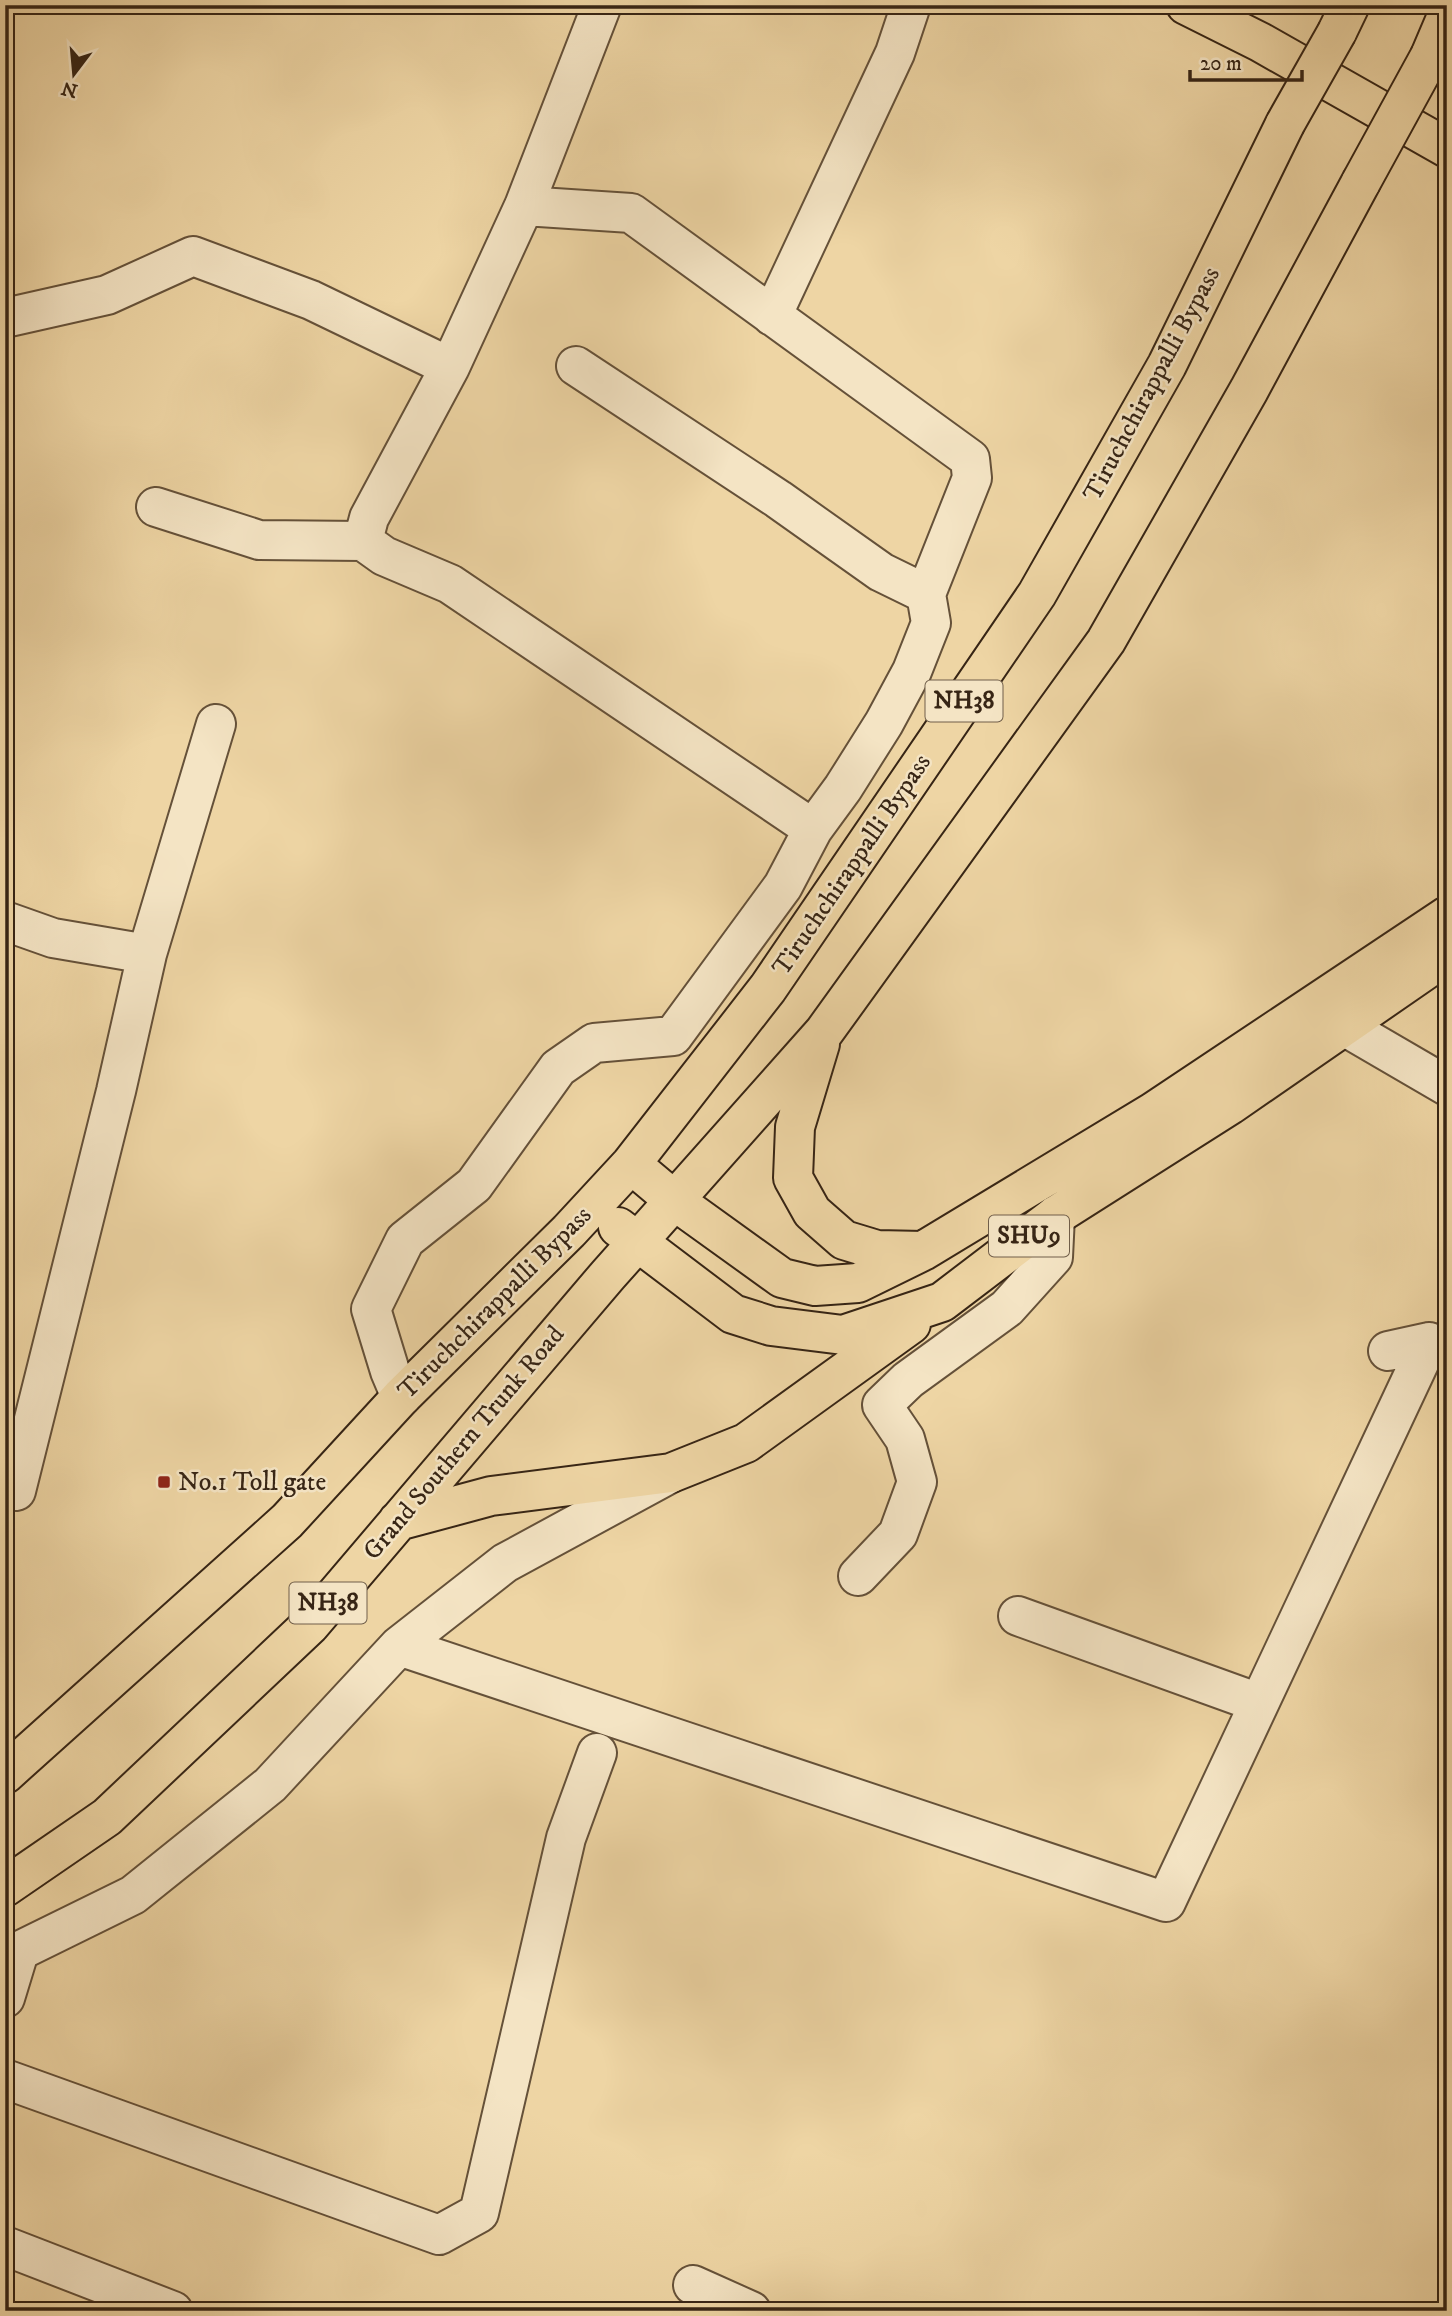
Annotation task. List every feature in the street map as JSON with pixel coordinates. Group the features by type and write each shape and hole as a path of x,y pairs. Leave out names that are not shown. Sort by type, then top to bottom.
{"main road":[{"path":"1186,5 1260,42 1447,148"},
{"name":"NH38","path":"637,1242 824,1032 1106,641 1249,390 1430,56 1447,16"},
{"name":"Tiruchchirappalli Bypass","path":"5,1774 287,1521 401,1397 592,1207 631,1164 768,988 1037,594 1167,365 1284,124 1343,19"},
{"name":"SHU9","path":"631,1164 675,1201 782,1278 815,1286 858,1283 923,1251 1153,1112 1447,916"},
{"name":"SHU9","path":"592,1207 733,1314 771,1326 843,1335 942,1302 1055,1216 1230,1105 1447,954"},
{"path":"824,1032 795,1127 793,1178 812,1212 844,1240 877,1250 923,1251"},
{"name":"Grand Southern Trunk Road","path":"5,1887 107,1817 310,1625 637,1242"},
{"path":"398,1521 491,1496 671,1473 747,1443 942,1302"}],"street":[{"path":"363,541 369,518 450,367 524,206 602,5"},
{"path":"772,316 895,52 911,5"},
{"path":"401,1397 371,1309 405,1240 474,1185 558,1068 594,1043 673,1036 783,886 813,829 844,788 912,671 931,623 926,594 972,478 970,459 631,213 524,206"},
{"path":"5,318 107,295 193,256 311,300 450,367"},
{"path":"576,366 778,499 881,572 926,594"},
{"path":"156,507 259,540 363,541 384,555 450,584 813,829"},
{"path":"16,1491 117,1091 147,954 216,724"},
{"path":"5,921 52,938 147,954"},
{"path":"1344,1026 1447,1086"},
{"path":"858,1576 898,1534 917,1482 905,1439 882,1405 908,1380 1007,1308 1053,1256 1055,1216"},
{"path":"399,1646 1166,1902 1259,1703 1438,1347"},
{"path":"1388,1351 1438,1347"},
{"path":"5,1998 12,1955 133,1895 270,1785 399,1646 505,1563 671,1473"},
{"path":"1018,1616 1259,1703"},
{"path":"5,2078 439,2235 479,2213 566,1838 597,1753"},
{"path":"5,2246 173,2311"},
{"path":"693,2285 751,2311"}],"place":[{"name":"No.1 Toll gate","path":"164,1482"}]}
